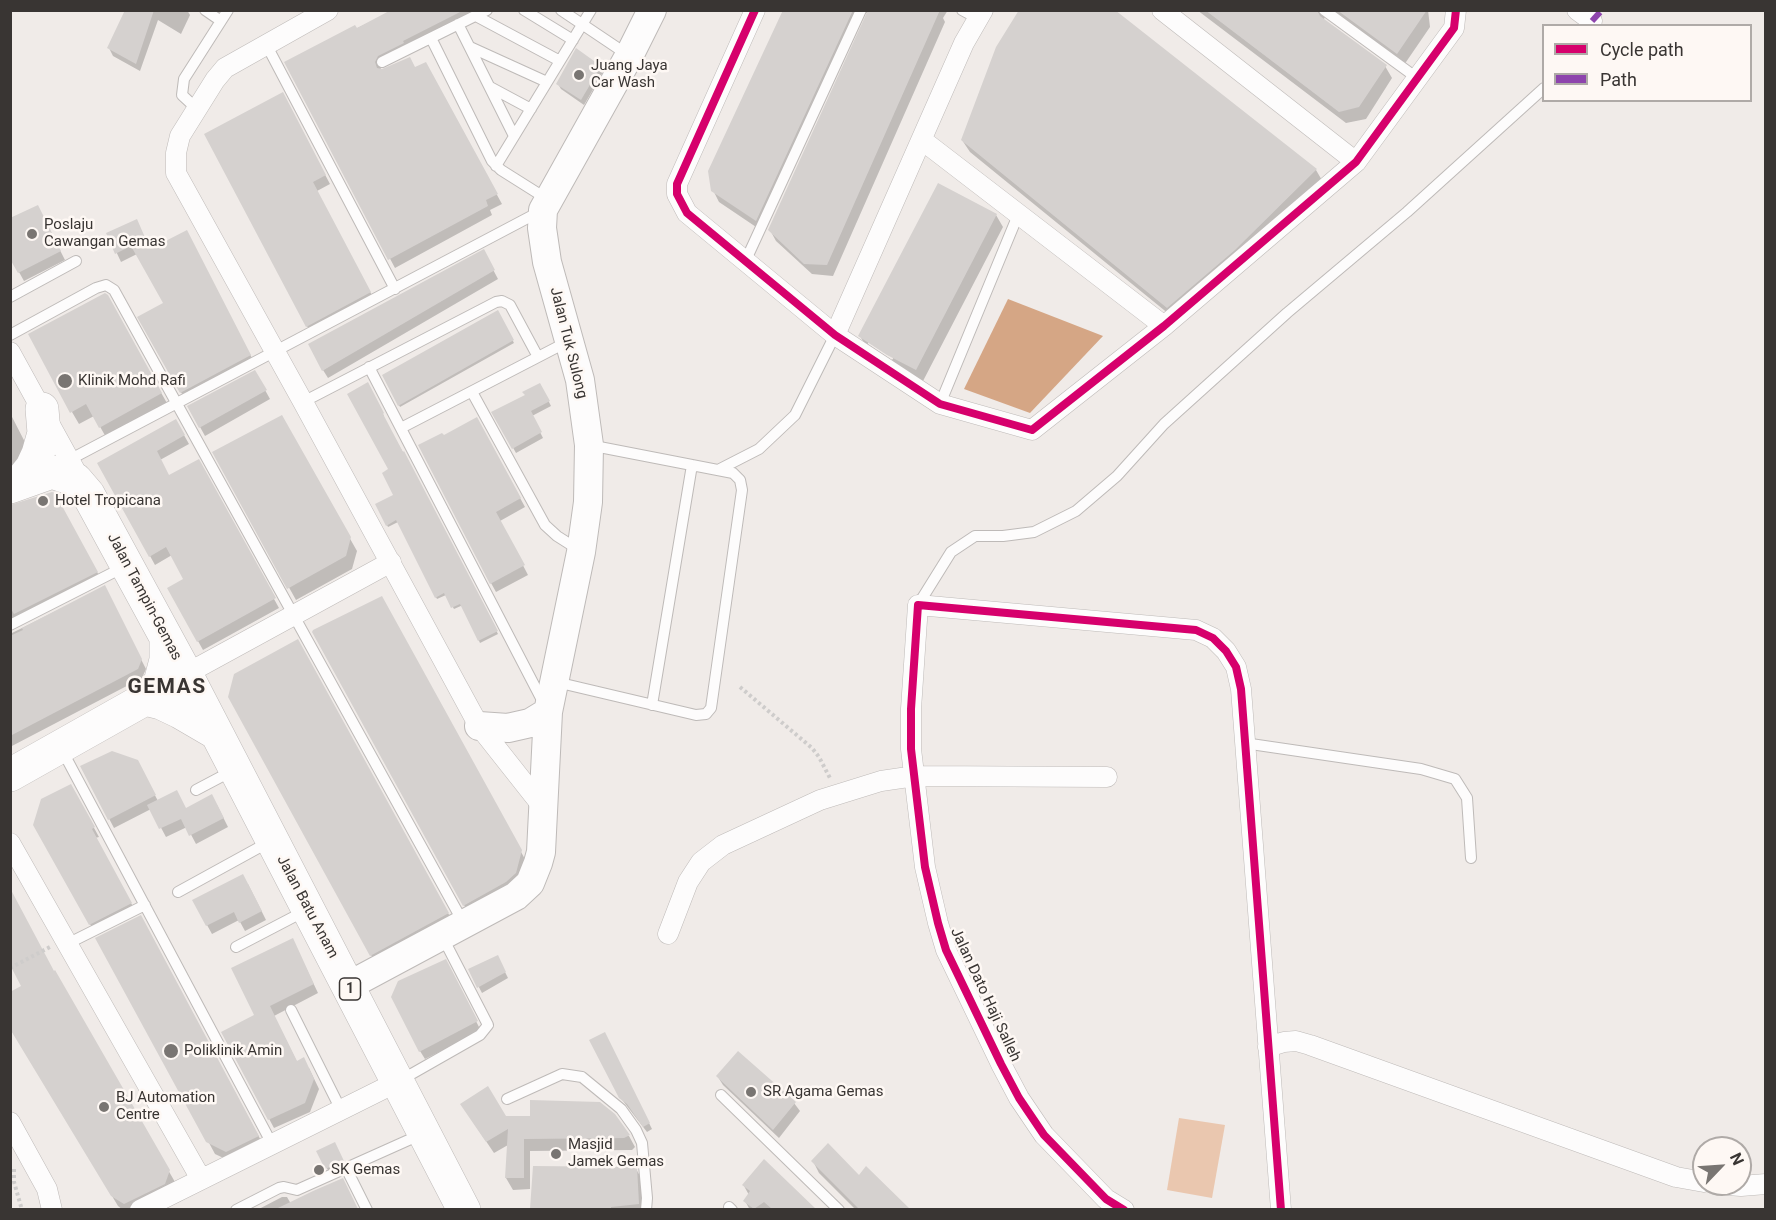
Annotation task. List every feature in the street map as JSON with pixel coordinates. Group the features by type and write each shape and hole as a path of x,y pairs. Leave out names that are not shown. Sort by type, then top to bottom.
{"highway":[{"path":"15,484 32,467 38,453 44,433 42,409"},
{"name":"1","path":"15,484 52,472 76,480 88,494"},
{"name":"Jalan Tampin-Gemas","path":"88,494 216,733"},
{"path":"10,775 145,699 160,682 166,660 166,637"},
{"path":"145,699 161,703 180,712 216,733"},
{"name":"Jalan Batu Anam","path":"216,733 464,1209"}],"street":[{"path":"328,10 225,68 180,136 176,153 176,173 479,726 543,807"},
{"path":"545,205 629,56 652,10"},
{"path":"755,10 677,184 677,194 687,213 835,335 940,404 1032,430 1164,326 1356,162 1454,28 1456,10"},
{"path":"1162,10 1356,162"},
{"path":"835,335 964,43 974,13"},
{"path":"922,140 1164,326"},
{"name":"Jalan Tuk Sulong","path":"348,986 516,896 530,883 541,852 548,712 581,552 588,502 589,445 580,380 547,262 542,228 545,205"},
{"path":"10,352 88,494"},
{"path":"186,674 391,562"},
{"path":"918,605 1196,630 1213,638 1226,651 1236,667 1241,689 1281,1209"},
{"name":"Jalan Dato Haji Salleh","path":"918,605 911,709 911,749 925,867 946,950 1019,1098 1044,1135 1106,1199 1124,1209"},
{"path":"479,726 508,728 530,723 548,712"},
{"path":"668,934 693,872 710,854 723,845 820,800 880,781 915,776 1107,777"},
{"path":"10,843 201,1179"},
{"path":"1268,1047 1296,1041 1310,1045 1676,1177 1692,1180"},
{"path":"140,1209 398,1082"},
{"path":"10,1122 47,1189 64,1209"},
{"path":"47,1189 52,1209"}],"lane":[{"path":"204,10 221,21"},
{"path":"196,109 182,95 184,79 228,10"},
{"path":"382,62 487,10"},
{"path":"524,10 573,40"},
{"path":"561,10 629,56"},
{"path":"496,166 591,10"},
{"path":"745,262 861,10"},
{"path":"1324,10 1417,78"},
{"path":"476,16 560,61"},
{"path":"459,24 514,136"},
{"path":"69,460 276,353 545,205 496,166 431,38"},
{"path":"266,44 395,289"},
{"path":"470,47 547,82"},
{"path":"490,87 531,109"},
{"path":"918,605 951,552 975,536 1003,536 1034,532 1076,511 1117,476 1164,424 1287,314 1407,212 1542,90"},
{"path":"940,404 1018,215"},
{"path":"10,297 76,261"},
{"path":"10,335 96,288 106,285 114,290 294,614 453,930 488,1025 480,1035 398,1082"},
{"path":"303,402 502,301 510,305 538,357"},
{"path":"717,470 759,449 795,415 835,335"},
{"path":"401,428 570,340"},
{"path":"369,367 548,712"},
{"path":"471,392 544,525 557,537 581,552"},
{"path":"555,682 701,715 709,712 711,708 741,490 740,480 733,473 589,445"},
{"path":"652,705 692,465"},
{"path":"10,626 127,566"},
{"path":"1244,743 1421,769 1455,779 1467,798 1471,858"},
{"path":"61,747 272,1144"},
{"path":"196,790 235,770"},
{"path":"178,892 272,841"},
{"path":"66,942 145,905"},
{"path":"236,947 308,910"},
{"path":"291,1011 341,1110"},
{"path":"507,1099 562,1074 582,1077 621,1109 636,1130 642,1143 646,1209"},
{"path":"721,1095 839,1209"},
{"path":"236,1209 279,1188 297,1190 424,1133"},
{"path":"346,1168 367,1209"}],"path":[{"path":"740,687 812,748 832,783"},
{"path":"10,968 66,942"},
{"path":"13,1164 14,1182 22,1209"}],"shaded area":[{"path":"1008,299 1103,336 1030,413 964,389"},
{"path":"1179,1118 1225,1125 1212,1198 1167,1190"}],"building":[{"path":"125,10 154,10 136,64 107,48"},
{"path":"391,10 464,10 403,41 404,43 378,56 375,62 377,68 382,69 410,57 415,67 426,62 498,194 486,200 488,206 388,260 284,62 355,25 357,28"},
{"path":"783,10 853,10 756,221 711,191 708,171"},
{"path":"868,10 940,10 827,265 804,264 768,230"},
{"path":"1019,10 1115,10 1317,169 1235,250 1167,308 961,140 996,47"},
{"path":"1205,10 1317,10 1320,16 1387,65 1359,107 1339,112"},
{"path":"1337,10 1427,10 1397,54"},
{"name":"Juang Jaya Car Wash","path":"576,48 601,66 581,100 556,84"},
{"path":"283,92 326,175 313,182 371,292 306,327 204,134"},
{"path":"938,183 997,214 916,370 858,336"},
{"name":"Poslaju Cawangan Gemas","path":"38,205 61,251 18,273 10,259 10,218"},
{"path":"137,219 150,249 187,230 251,355 180,393 137,317 163,303 131,246 115,254 106,233"},
{"path":"484,249 495,270 322,371 308,344"},
{"path":"105,293 162,393 99,428 86,404 70,413 28,334"},
{"path":"498,310 514,340 398,406 382,375"},
{"path":"255,370 267,390 199,428 187,406"},
{"path":"368,382 498,631 478,641 460,604 451,608 444,593 435,598 396,520 386,526 375,504 393,495 382,473 388,469 347,394"},
{"path":"540,383 550,401 531,411 542,432 512,449 491,412 525,395 522,392"},
{"path":"282,415 351,537 346,556 287,589 212,452"},
{"path":"477,417 521,498 496,512 525,565 490,584 418,445 442,433 444,435"},
{"path":"176,419 185,435 157,451 169,475 199,459 276,598 197,642 167,588 183,579 166,547 149,557 97,463"},
{"path":"55,493 98,572 14,614 10,607 10,505"},
{"path":"105,585 142,659 138,669 10,736 10,636"},
{"path":"382,596 522,850 516,873 506,882 463,906 312,632"},
{"path":"298,639 449,913 370,956 228,697 234,674"},
{"path":"112,751 138,760 156,795 108,820 80,766"},
{"path":"71,784 95,827 92,829 132,903 89,925 33,825 41,799"},
{"path":"177,790 186,808 212,794 224,818 189,836 181,819 159,829 147,805"},
{"path":"243,874 262,911 239,923 234,912 206,926 192,900"},
{"path":"10,888 54,971 170,1170 165,1184 124,1204 111,1196 10,1029 10,992 21,986 10,965"},
{"path":"141,915 259,1136 226,1152 206,1142 95,938"},
{"path":"293,938 314,984 270,1006 297,1061 304,1057 314,1079 305,1103 268,1120 221,1032 254,1015 231,968"},
{"path":"498,955 506,972 477,988 468,969"},
{"path":"446,959 478,1021 419,1052 391,997 398,981"},
{"path":"605,1032 650,1123 643,1127 627,1104 619,1098 589,1040"},
{"path":"738,1051 796,1102 773,1130 716,1076"},
{"path":"488,1086 506,1116 530,1116 530,1100 600,1102 615,1114 630,1135 624,1138 524,1139 524,1178 505,1178 508,1129 486,1142 460,1104"},
{"path":"335,1142 344,1161 325,1169 316,1151"},
{"path":"828,1143 859,1175 866,1166 910,1209 859,1209 811,1161"},
{"path":"764,1159 816,1209 772,1209 764,1202 754,1209 743,1201 750,1191 742,1185"},
{"path":"533,1166 637,1167 639,1204 611,1207 611,1209 530,1209"},
{"path":"343,1178 358,1209 276,1209 313,1191"}],"marked path":[{"path":"1592,21 1602,10"}],"cycle path":[{"path":"755,10 677,184 677,194 687,213 835,335 940,404 1032,430 1164,326 1356,162 1454,28 1456,10"},
{"path":"1124,1210 1106,1199 1044,1135 1019,1098 946,950 925,867 911,749 911,709 918,605 1196,630 1213,638 1226,651 1236,667 1241,689 1281,1210"}],"place":[{"name":"Juang Jaya Car Wash","path":"579,75"},
{"name":"Poslaju Cawangan Gemas","path":"32,234"},
{"name":"Klinik Mohd Rafi","path":"65,381"},
{"name":"Hotel Tropicana","path":"43,501"},
{"name":"Poliklinik Amin","path":"171,1051"},
{"name":"SR Agama Gemas","path":"751,1092"},
{"name":"BJ Automation Centre","path":"104,1107"},
{"name":"Masjid Jamek Gemas","path":"556,1154"},
{"name":"SK Gemas","path":"319,1170"}],"district":[{"name":"GEMAS","path":"167,688"}]}
